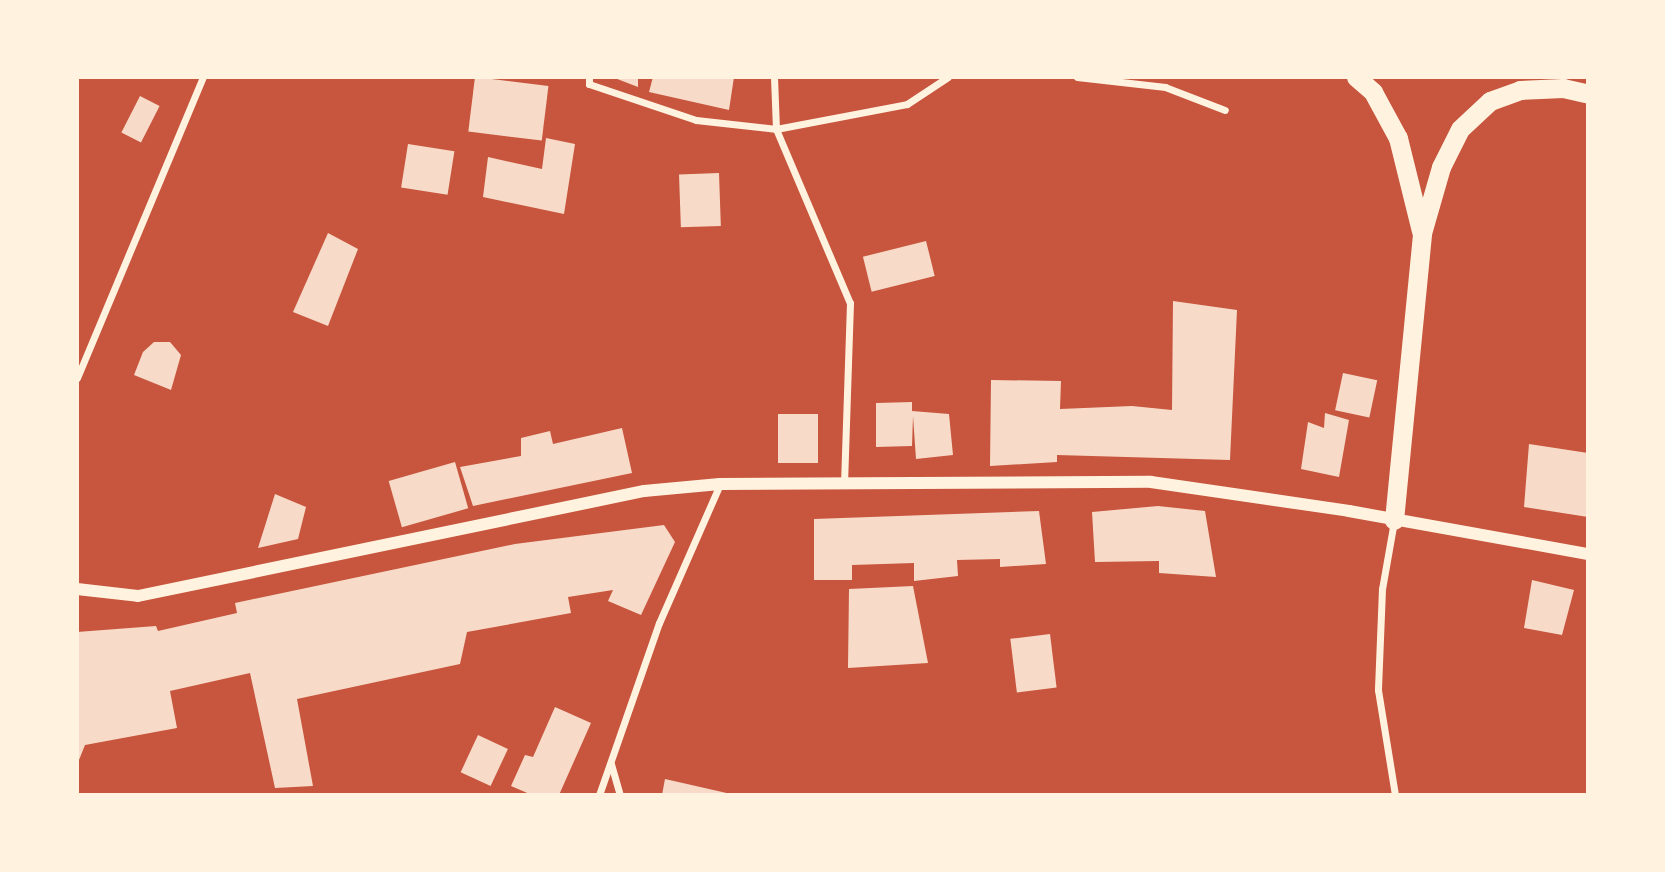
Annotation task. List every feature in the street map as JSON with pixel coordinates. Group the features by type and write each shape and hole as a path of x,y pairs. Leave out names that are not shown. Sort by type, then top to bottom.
{"highway":[{"path":"1356,77 1373,92 1398,138 1422,233"},
{"path":"1394,520 1422,233 1441,167 1456,139 1490,101 1520,90 1563,88 1588,94"}],"street":[{"path":"77,378 202,77"},
{"path":"589,77 589,84 696,120 776,129 907,104 948,77"},
{"path":"774,77 776,129 850,303 844,483"},
{"path":"1077,77 1165,87 1225,110"},
{"path":"77,589 138,596 644,491 720,484 1151,482 1588,554"},
{"path":"599,795 659,623 720,484"},
{"path":"1394,520 1382,589 1378,691 1395,795"},
{"path":"611,763 620,795"}],"building":[{"path":"475,77 548,86 542,141 468,132"},
{"path":"612,77 638,77 638,87"},
{"path":"653,77 734,77 729,110 649,92"},
{"path":"140,96 160,106 141,143 121,133"},
{"path":"546,138 575,144 564,214 483,197 488,157 542,169"},
{"path":"408,144 454,151 448,195 401,187"},
{"path":"719,173 721,226 681,227 679,174"},
{"path":"328,233 358,249 328,326 293,312"},
{"path":"926,241 935,276 872,292 863,257"},
{"path":"1173,301 1237,310 1230,460 1057,455 1057,462 990,466 991,380 1061,381 1060,409 1132,406 1172,410"},
{"path":"154,342 170,342 181,355 171,390 134,375 143,352"},
{"path":"1343,373 1377,380 1369,417 1335,410"},
{"path":"912,402 912,411 949,414 953,455 916,459 913,416 912,446 876,447 876,403"},
{"path":"1325,413 1349,420 1339,477 1301,469 1308,422 1324,428"},
{"path":"778,414 818,414 818,463 778,463"},
{"path":"622,428 632,473 473,506 460,467 521,456 521,438 550,431 553,444"},
{"path":"1529,444 1588,453 1588,517 1524,507"},
{"path":"455,462 468,508 402,527 389,481"},
{"path":"275,494 306,507 298,539 258,548"},
{"path":"1158,506 1205,511 1216,577 1159,573 1159,561 1095,562 1092,512"},
{"path":"1039,511 1046,564 1000,567 1000,559 957,560 958,576 914,581 914,563 852,565 852,580 814,580 814,519"},
{"path":"664,525 675,542 641,615 608,601 613,590 568,597 571,613 467,632 460,664 297,699 313,786 275,788 250,673 170,691 177,728 85,745 77,765 77,632 156,626 158,631 237,613 235,603 515,544"},
{"path":"1532,580 1574,590 1562,635 1524,628"},
{"path":"913,586 928,663 848,668 849,589"},
{"path":"1050,634 1057,688 1017,692 1010,639"},
{"path":"555,707 591,723 559,795 532,795 511,786 525,755 533,757"},
{"path":"478,735 508,749 491,786 461,772"},
{"path":"665,779 731,794 662,795"}]}
